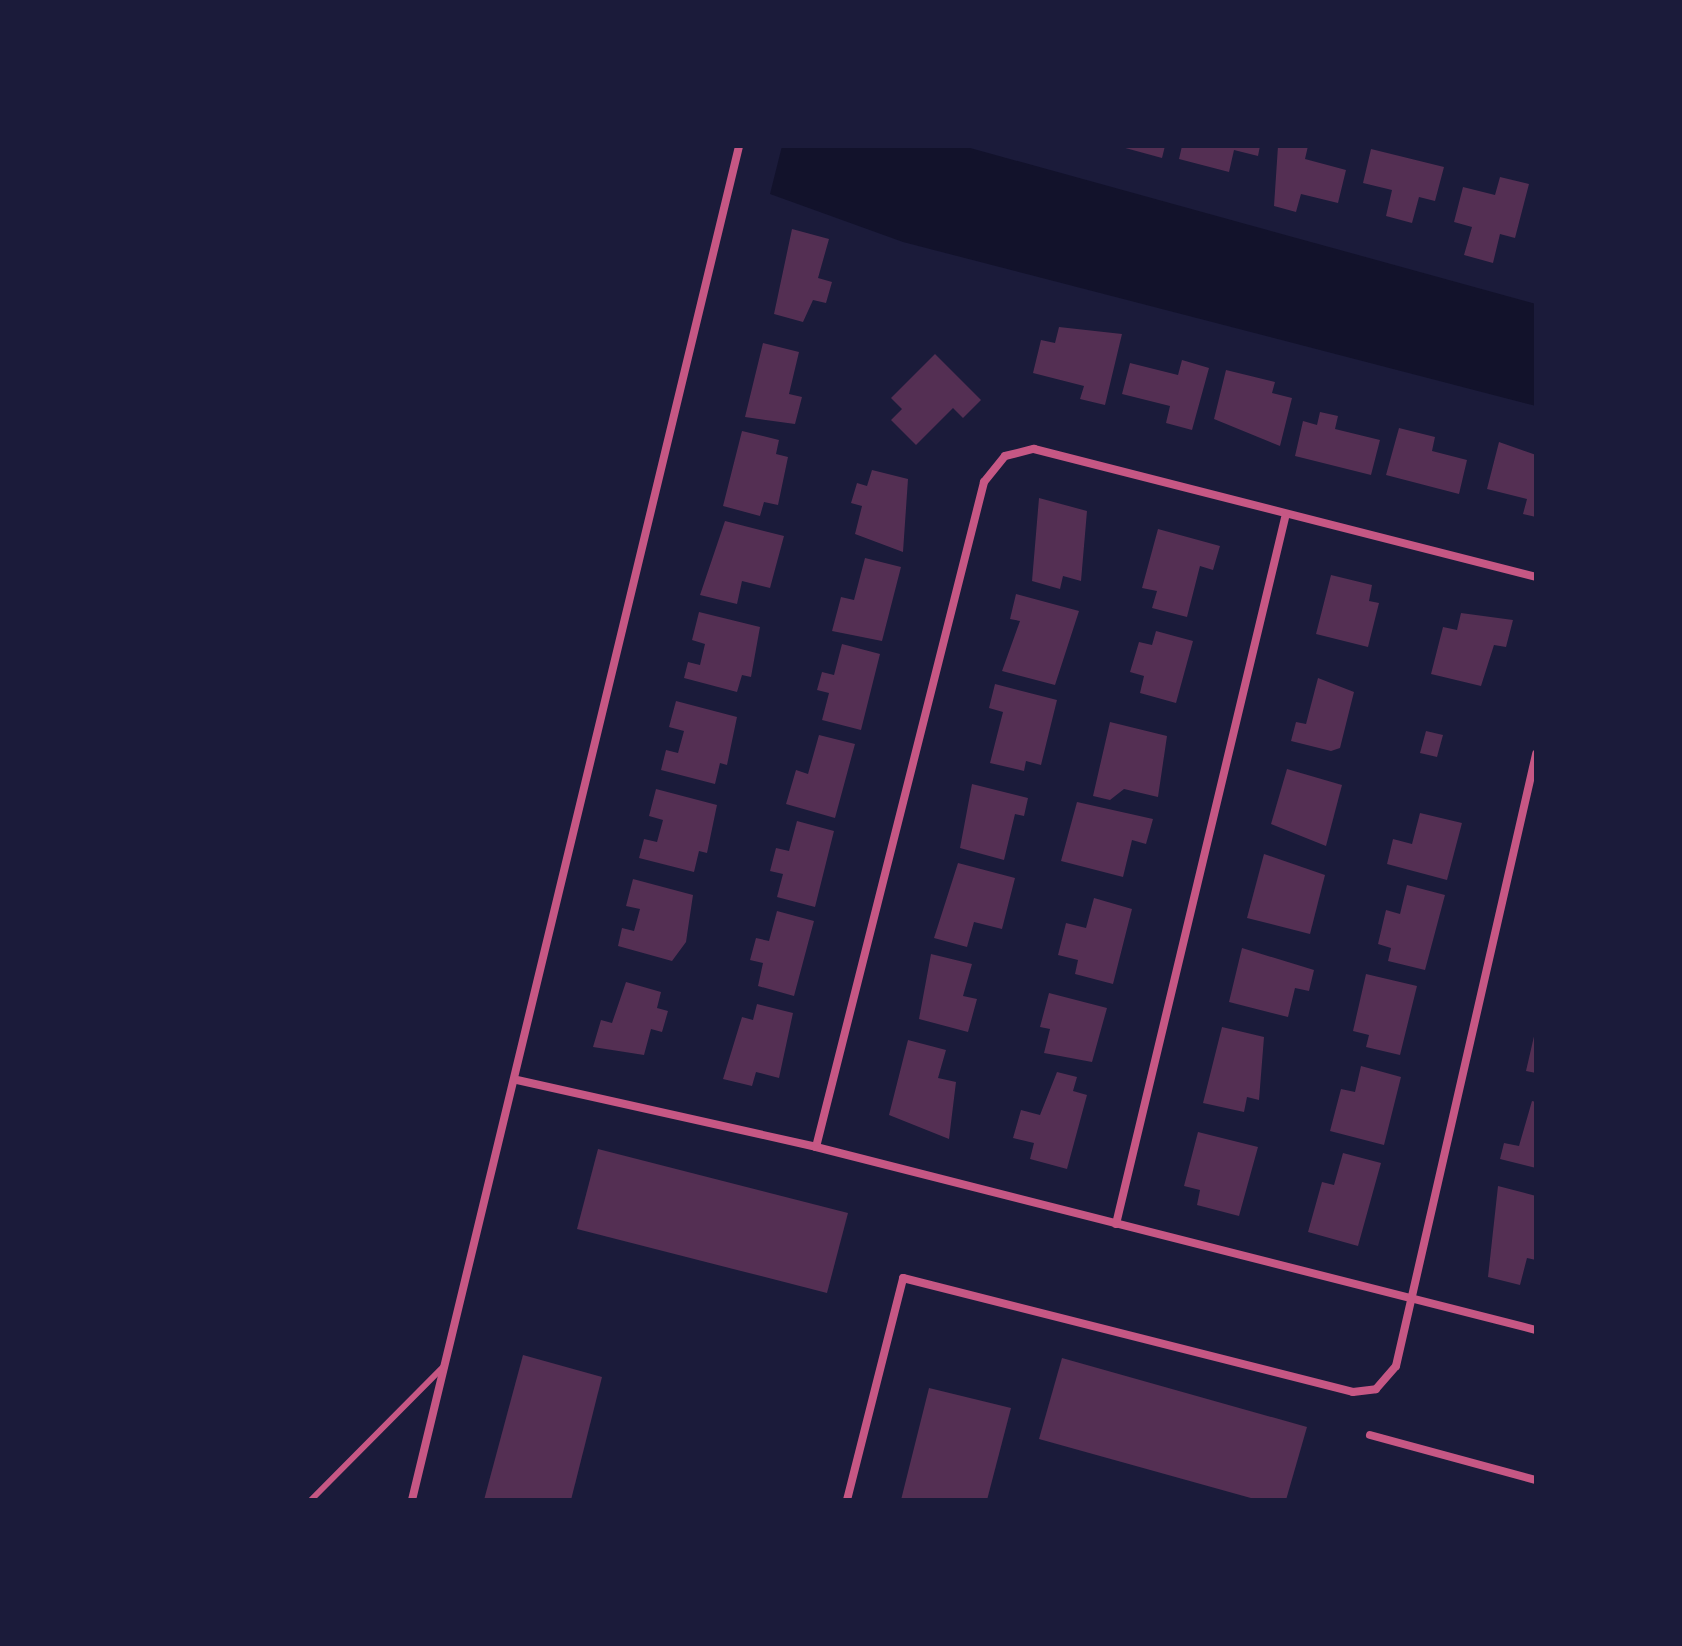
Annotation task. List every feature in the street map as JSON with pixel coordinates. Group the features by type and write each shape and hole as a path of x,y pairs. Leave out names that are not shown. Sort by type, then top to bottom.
{"street":[{"path":"412,1500 517,1080 739,146"},
{"path":"816,1147 984,482 1005,456 1034,449 1285,518 1536,577"},
{"path":"1116,1224 1285,518"},
{"path":"847,1500 903,1278 1353,1392 1376,1389 1396,1366 1536,754"},
{"path":"517,1080 816,1147 1536,1330"},
{"path":"1370,1435 1536,1480"}],"lane":[{"path":"311,1500 444,1366"}],"shaded area":[{"path":"782,146 963,146 1536,304 1536,406 903,242 770,194"}],"building":[{"path":"1118,146 1165,146 1162,158"},
{"path":"1182,146 1260,146 1258,156 1234,150 1229,172 1179,159"},
{"path":"1278,146 1308,146 1305,159 1346,170 1338,203 1301,194 1296,212 1274,206"},
{"path":"1371,149 1444,167 1435,201 1419,197 1412,223 1386,216 1392,190 1363,183"},
{"path":"1500,177 1529,184 1515,238 1500,234 1493,263 1464,255 1472,227 1454,222 1463,187 1495,195"},
{"path":"792,229 829,239 818,278 832,282 826,303 813,300 803,322 774,314"},
{"path":"1059,327 1122,334 1105,405 1080,399 1084,386 1033,373 1041,340 1055,343"},
{"path":"763,343 799,352 789,394 802,397 795,424 745,417"},
{"path":"935,354 981,400 963,418 953,408 916,445 891,420 902,409 891,398"},
{"path":"1182,360 1209,368 1192,430 1166,423 1170,406 1122,394 1130,363 1178,375"},
{"path":"1226,370 1275,382 1272,393 1292,398 1280,446 1214,419"},
{"path":"1320,412 1338,416 1335,429 1380,440 1371,475 1295,456 1303,421 1317,425"},
{"path":"1399,428 1435,437 1432,451 1467,460 1459,494 1386,475"},
{"path":"742,431 779,440 776,454 788,457 778,505 764,502 760,516 723,506"},
{"path":"1499,442 1536,455 1536,517 1523,514 1527,499 1487,489"},
{"path":"872,470 908,479 903,552 855,534 862,506 851,503 857,483 867,486"},
{"path":"1039,498 1087,511 1081,581 1063,576 1060,589 1032,581"},
{"path":"725,521 784,536 770,588 742,581 737,604 700,595"},
{"path":"1158,529 1220,546 1213,570 1200,566 1187,617 1152,608 1157,591 1142,588"},
{"path":"865,558 901,567 882,641 832,631 841,597 854,600"},
{"path":"1331,575 1372,585 1369,601 1379,603 1368,647 1316,634"},
{"path":"1016,594 1079,611 1055,685 1002,671 1020,621 1010,619"},
{"path":"699,612 760,627 751,677 742,675 737,692 684,678 688,662 700,665 705,644 692,640"},
{"path":"1461,613 1513,620 1506,647 1494,645 1481,686 1431,674 1443,627 1457,630"},
{"path":"1156,631 1193,641 1176,703 1140,693 1144,676 1130,672 1139,642 1152,645"},
{"path":"842,644 880,654 861,730 822,720 829,693 817,690 822,672 834,675"},
{"path":"1318,678 1354,692 1340,748 1331,751 1291,741 1296,722 1306,724"},
{"path":"995,684 1057,700 1041,765 1026,761 1024,771 990,763 1003,712 989,708"},
{"path":"676,701 737,717 727,765 720,763 715,784 661,770 666,750 678,753 684,731 669,727"},
{"path":"1110,722 1167,736 1158,797 1124,789 1110,800 1093,796"},
{"path":"1426,731 1443,735 1437,757 1420,753"},
{"path":"819,735 855,744 835,818 786,804 796,770 808,774"},
{"path":"1287,769 1342,785 1326,846 1271,824"},
{"path":"972,784 1028,798 1024,816 1015,814 1004,860 960,848"},
{"path":"656,789 717,805 707,853 699,851 694,872 639,858 644,839 657,842 663,820 649,816"},
{"path":"1077,802 1153,819 1146,844 1132,840 1123,877 1061,861"},
{"path":"1420,813 1462,823 1447,880 1387,864 1393,839 1412,844"},
{"path":"797,821 834,831 815,907 777,897 783,874 770,871 776,848 789,851"},
{"path":"1264,854 1325,875 1310,934 1247,918"},
{"path":"958,863 1015,878 1002,929 974,922 967,947 934,938"},
{"path":"633,879 693,895 686,942 672,961 618,946 622,928 634,931 640,909 626,906"},
{"path":"1407,885 1445,895 1425,970 1388,961 1391,948 1378,944 1386,910 1400,914"},
{"path":"1094,898 1132,909 1113,984 1075,974 1078,960 1058,955 1066,923 1086,928"},
{"path":"777,911 814,921 794,996 758,986 763,963 750,960 756,938 769,941"},
{"path":"1242,948 1314,970 1309,991 1295,988 1288,1017 1229,1002"},
{"path":"931,954 972,964 963,996 977,999 968,1032 919,1019"},
{"path":"1366,974 1417,986 1400,1055 1366,1047 1369,1035 1353,1031"},
{"path":"626,982 661,992 657,1008 668,1011 662,1032 651,1029 644,1055 593,1047 601,1020 612,1023"},
{"path":"1049,993 1107,1008 1092,1062 1044,1053 1050,1029 1040,1027"},
{"path":"757,1004 793,1013 779,1078 756,1072 752,1086 723,1079 742,1017 753,1020"},
{"path":"1222,1027 1264,1037 1259,1100 1247,1097 1244,1112 1203,1103"},
{"path":"1536,1032 1536,1073 1526,1071"},
{"path":"908,1040 946,1050 938,1078 956,1082 949,1139 889,1115"},
{"path":"1361,1066 1401,1077 1384,1145 1330,1131 1341,1089 1355,1092"},
{"path":"1057,1072 1077,1077 1073,1091 1087,1095 1067,1169 1030,1159 1034,1143 1013,1138 1021,1110 1040,1115"},
{"path":"1532,1101 1536,1102 1536,1168 1500,1159 1504,1143 1519,1146"},
{"path":"1198,1132 1258,1147 1239,1216 1197,1205 1200,1190 1184,1186"},
{"path":"598,1149 848,1213 827,1293 577,1229"},
{"path":"1343,1153 1381,1163 1358,1246 1308,1232 1322,1182 1334,1185"},
{"path":"1498,1186 1536,1196 1536,1260 1527,1258 1520,1285 1488,1277"},
{"path":"523,1355 602,1377 571,1500 484,1500"},
{"path":"1062,1358 1307,1427 1286,1500 1258,1500 1039,1439"},
{"path":"929,1388 1011,1408 987,1500 901,1500"}]}
